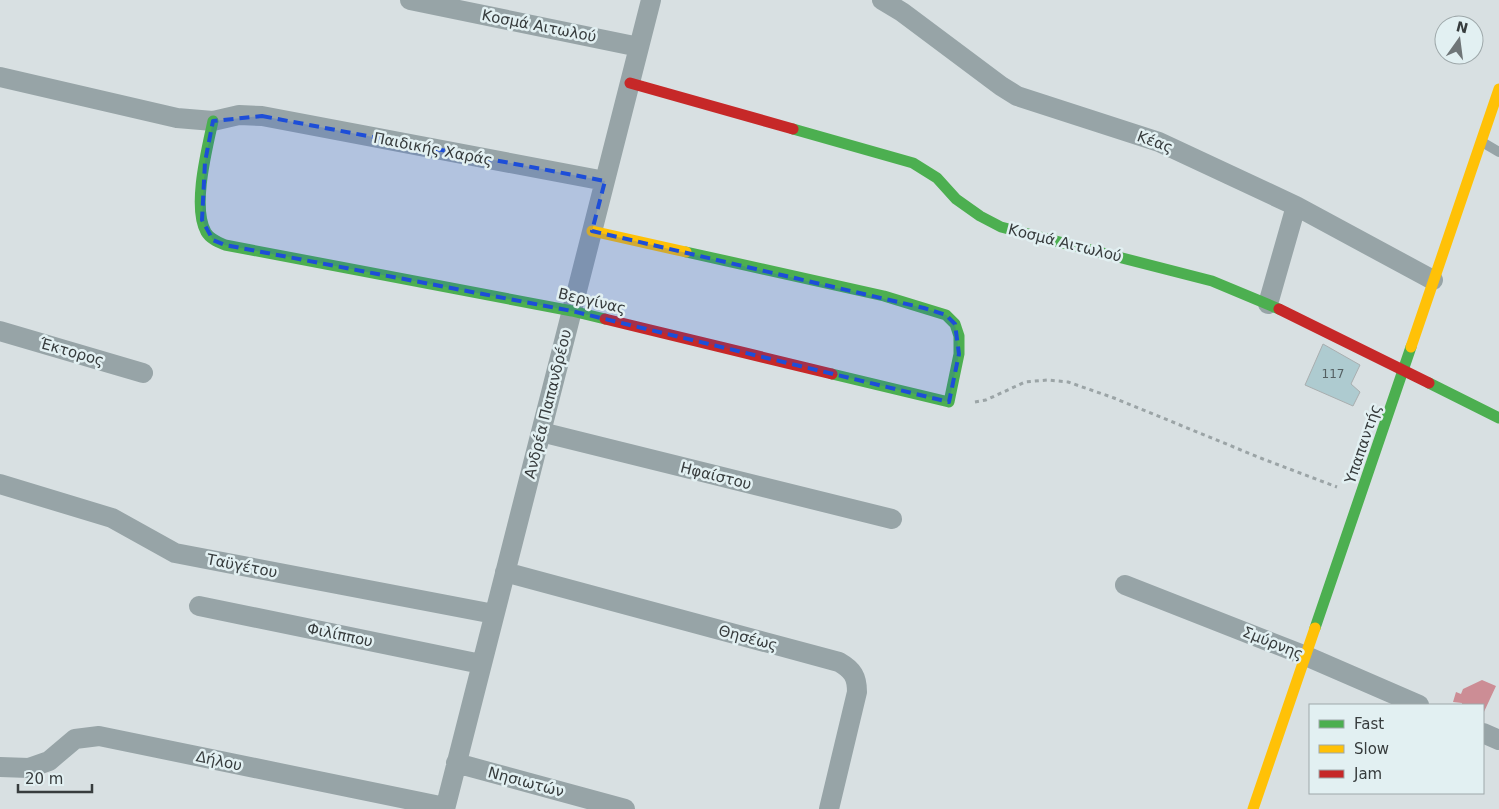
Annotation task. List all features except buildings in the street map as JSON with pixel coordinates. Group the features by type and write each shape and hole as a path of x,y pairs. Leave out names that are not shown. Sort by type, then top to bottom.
{"street":[{"name":"Κοσμά Αιτωλού","path":"410,0 639,47"},
{"name":"Ανδρέα Παπανδρέου","path":"445,808 651,0"},
{"name":"Κέας","path":"882,0 902,12 1016,96 1159,142 1296,206 1433,280"},
{"name":"Παιδικής Χαράς","path":"0,77 168,116 213,121 239,115 262,116 605,182"},
{"name":"Κοσμά Αιτωλού","path":"630,83 913,163 937,178 956,199 980,216 1001,227 1212,280 1268,304 1499,418"},
{"name":"Υπαπαντής","path":"1254,809 1499,89"},
{"name":"Βεργίνας","path":"213,121 205,162 201,199 202,220 205,231 213,240 224,245 572,311 949,402"},
{"path":"1268,304 1296,206"},
{"path":"592,231 884,296 946,315 955,324 959,336 959,354 949,402"},
{"name":"Έκτορος","path":"0,331 143,373"},
{"name":"Ηφαίστου","path":"541,432 892,519"},
{"name":"Ταϋγέτου","path":"0,484 112,518 175,553 494,614"},
{"name":"Θησέως","path":"505,572 839,662 849,668 854,674 857,692 829,809"},
{"name":"Σμύρνης","path":"1125,585 1306,656 1417,704"},
{"name":"Φιλίππου","path":"199,606 482,664"},
{"path":"1484,732 1499,740"},
{"name":"Δήλου","path":"0,767 29,768 49,761 75,739 99,736 445,808"},
{"name":"Νησιωτών","path":"456,763 626,809"}],"lane":[{"path":"1481,142 1499,152"}],"path":[{"path":"949,402 970,403 986,400 1025,382 1068,382 1114,398 1263,459 1361,496"}],"highlighted area":[{"path":"262,116 605,181 592,231 924,308 946,315 955,324 959,354 949,402 572,311 225,245 213,240 202,220 205,162 213,121"}],"shaded area":[{"path":"1482,680 1496,686 1484,712 1484,704 1453,702 1456,692 1461,694 1463,689"}],"traffic: fast":[{"path":"213,121 202,178 200,208 206,232 217,241 225,245 572,311 605,319"},
{"path":"793,129 913,163 937,178 956,199 980,216 1001,227 1212,281 1279,309"},
{"path":"686,252 884,296 946,315 955,324 959,336 959,354 949,402 832,374"},
{"path":"1315,628 1411,347"},
{"path":"1429,383 1499,418"}],"traffic: slow":[{"path":"1411,347 1499,89"},
{"path":"592,231 686,252"},
{"path":"1253,809 1315,628"}],"traffic: jam":[{"path":"630,83 793,129"},
{"path":"1279,309 1429,383"},
{"path":"605,319 832,374"}]}
